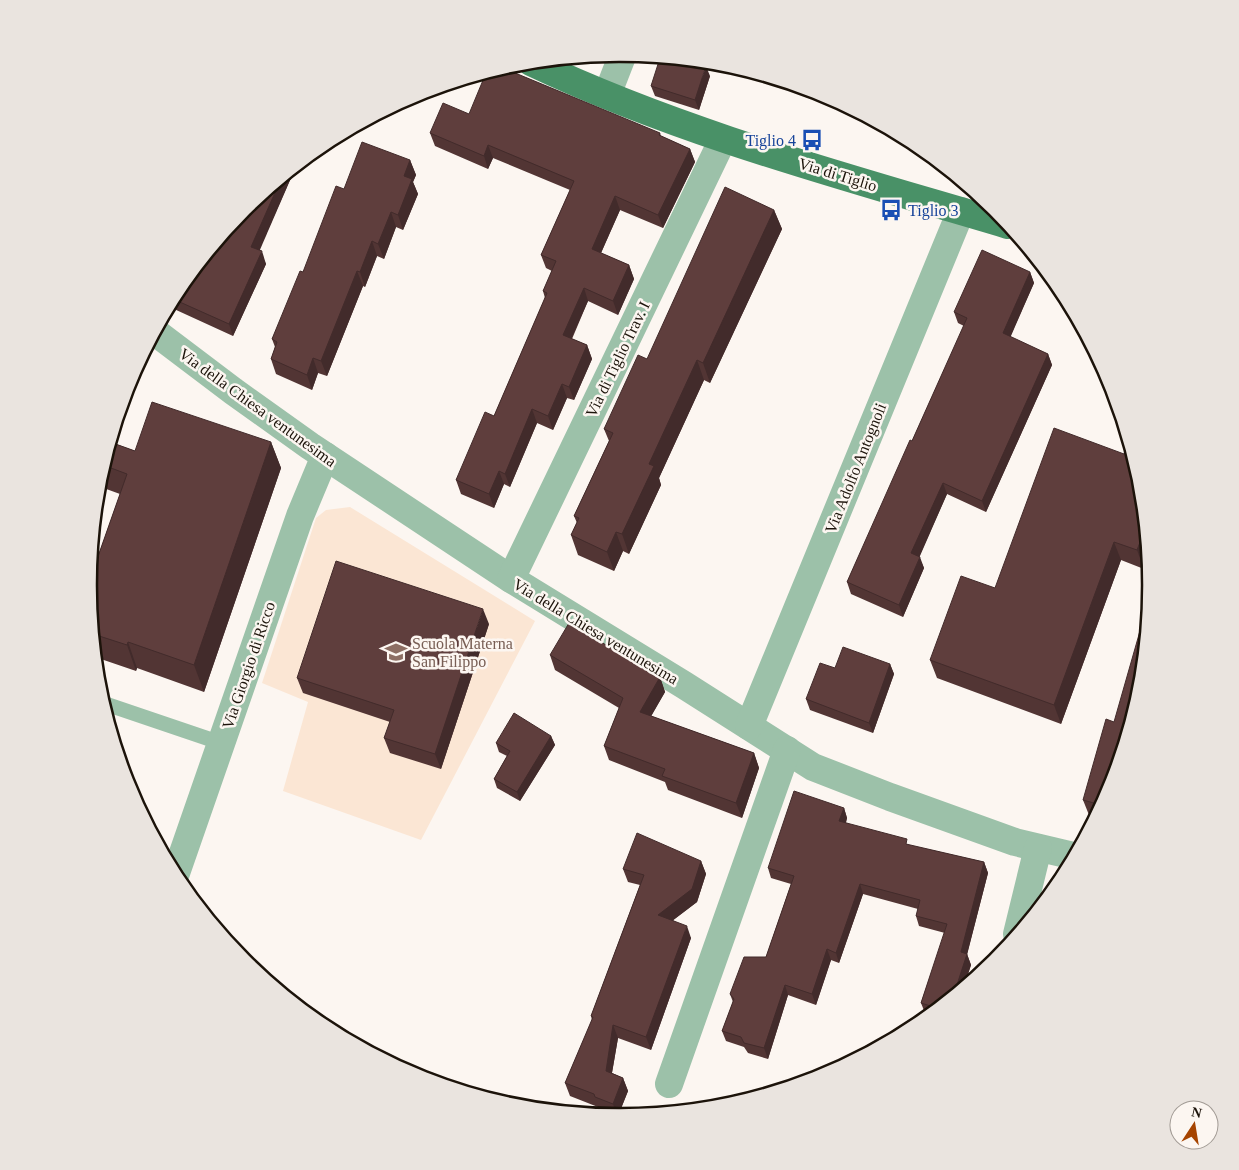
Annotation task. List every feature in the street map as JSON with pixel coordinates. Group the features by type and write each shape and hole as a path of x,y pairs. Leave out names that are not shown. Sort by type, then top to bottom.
{"main road":[{"name":"Via di Tiglio","path":"545,68 607,95 723,139 993,221"}],"street":[{"path":"607,95 620,62"},
{"name":"Via di Tiglio Trav. I","path":"511,579 723,139"},
{"name":"Via Adolfo Antognoli","path":"749,726 961,211"},
{"name":"Via della Chiesa ventunesima","path":"160,336 232,391 325,456 511,579 813,766 890,797 1015,842 1067,854"},
{"name":"Via Giorgio di Ricco","path":"179,865 300,516 325,456"},
{"path":"669,1084 787,750"},
{"path":"1021,920 1038,848"}],"lane":[{"path":"112,706 221,743"}],"shaded area":[{"name":"Scuola Materna San Filippo","path":"350,507 535,621 421,840 283,791 308,702 262,683 316,518 326,510"}],"building":[{"path":"658,64 705,70 695,100 651,86"},
{"path":"516,73 660,133 659,135 690,149 658,215 615,196 592,249 629,265 613,301 584,288 563,335 587,345 569,387 562,384 548,416 532,409 505,474 499,471 489,494 456,480 485,412 494,416 547,293 543,291 556,261 541,255 574,181 488,145 484,156 430,133 443,103 469,114 483,80"},
{"path":"362,142 410,160 404,176 412,179 398,215 391,212 378,244 372,241 360,272 357,271 321,361 313,358 307,375 271,359 277,342 272,339 300,271 303,272 336,186 344,189"},
{"path":"725,187 774,210 703,363 697,360 649,464 654,466 622,534 616,532 607,552 571,535 579,518 574,516 613,433 604,429 638,355 647,359"},
{"path":"275,192 251,247 262,251 229,324 180,302 227,240"},
{"path":"982,250 1030,272 1003,333 1048,354 982,501 943,483 911,553 920,557 899,605 847,582 967,318 954,312"},
{"path":"152,402 271,442 194,665 128,642 127,645 100,636 98,557 127,474 111,468 117,444 135,451"},
{"path":"1054,428 1124,454 1125,452 1138,517 1140,542 1137,550 1114,542 1054,705 930,660 961,576 995,588"},
{"path":"336,561 483,609 435,754 384,738 394,710 297,678"},
{"path":"569,623 660,677 640,712 754,753 736,803 662,776 665,769 604,746 623,698 550,655"},
{"path":"1140,631 1132,687 1114,753 1094,803 1083,800 1106,719 1114,722"},
{"path":"843,647 890,664 869,723 806,699 820,663 835,668"},
{"path":"514,713 551,736 517,792 494,779 510,751 496,743"},
{"path":"794,791 844,808 839,821 907,839 906,844 984,862 961,952 967,954 957,984 930,1006 921,1003 947,924 916,916 920,900 860,884 836,953 827,949 812,994 785,985 764,1048 744,1043 741,1037 722,1031 734,999 730,994 744,957 766,957 794,876 768,868"},
{"path":"637,833 701,861 692,889 658,915 687,926 646,1037 613,1025 606,1071 623,1078 613,1104 595,1097 594,1094 565,1083 593,1017 591,1016 644,875 623,869"}],"place":[{"name":"Tiglio 4","path":"812,140"},
{"name":"Tiglio 3","path":"891,210"},
{"name":"Scuola Materna San Filippo","path":"396,652"}]}
